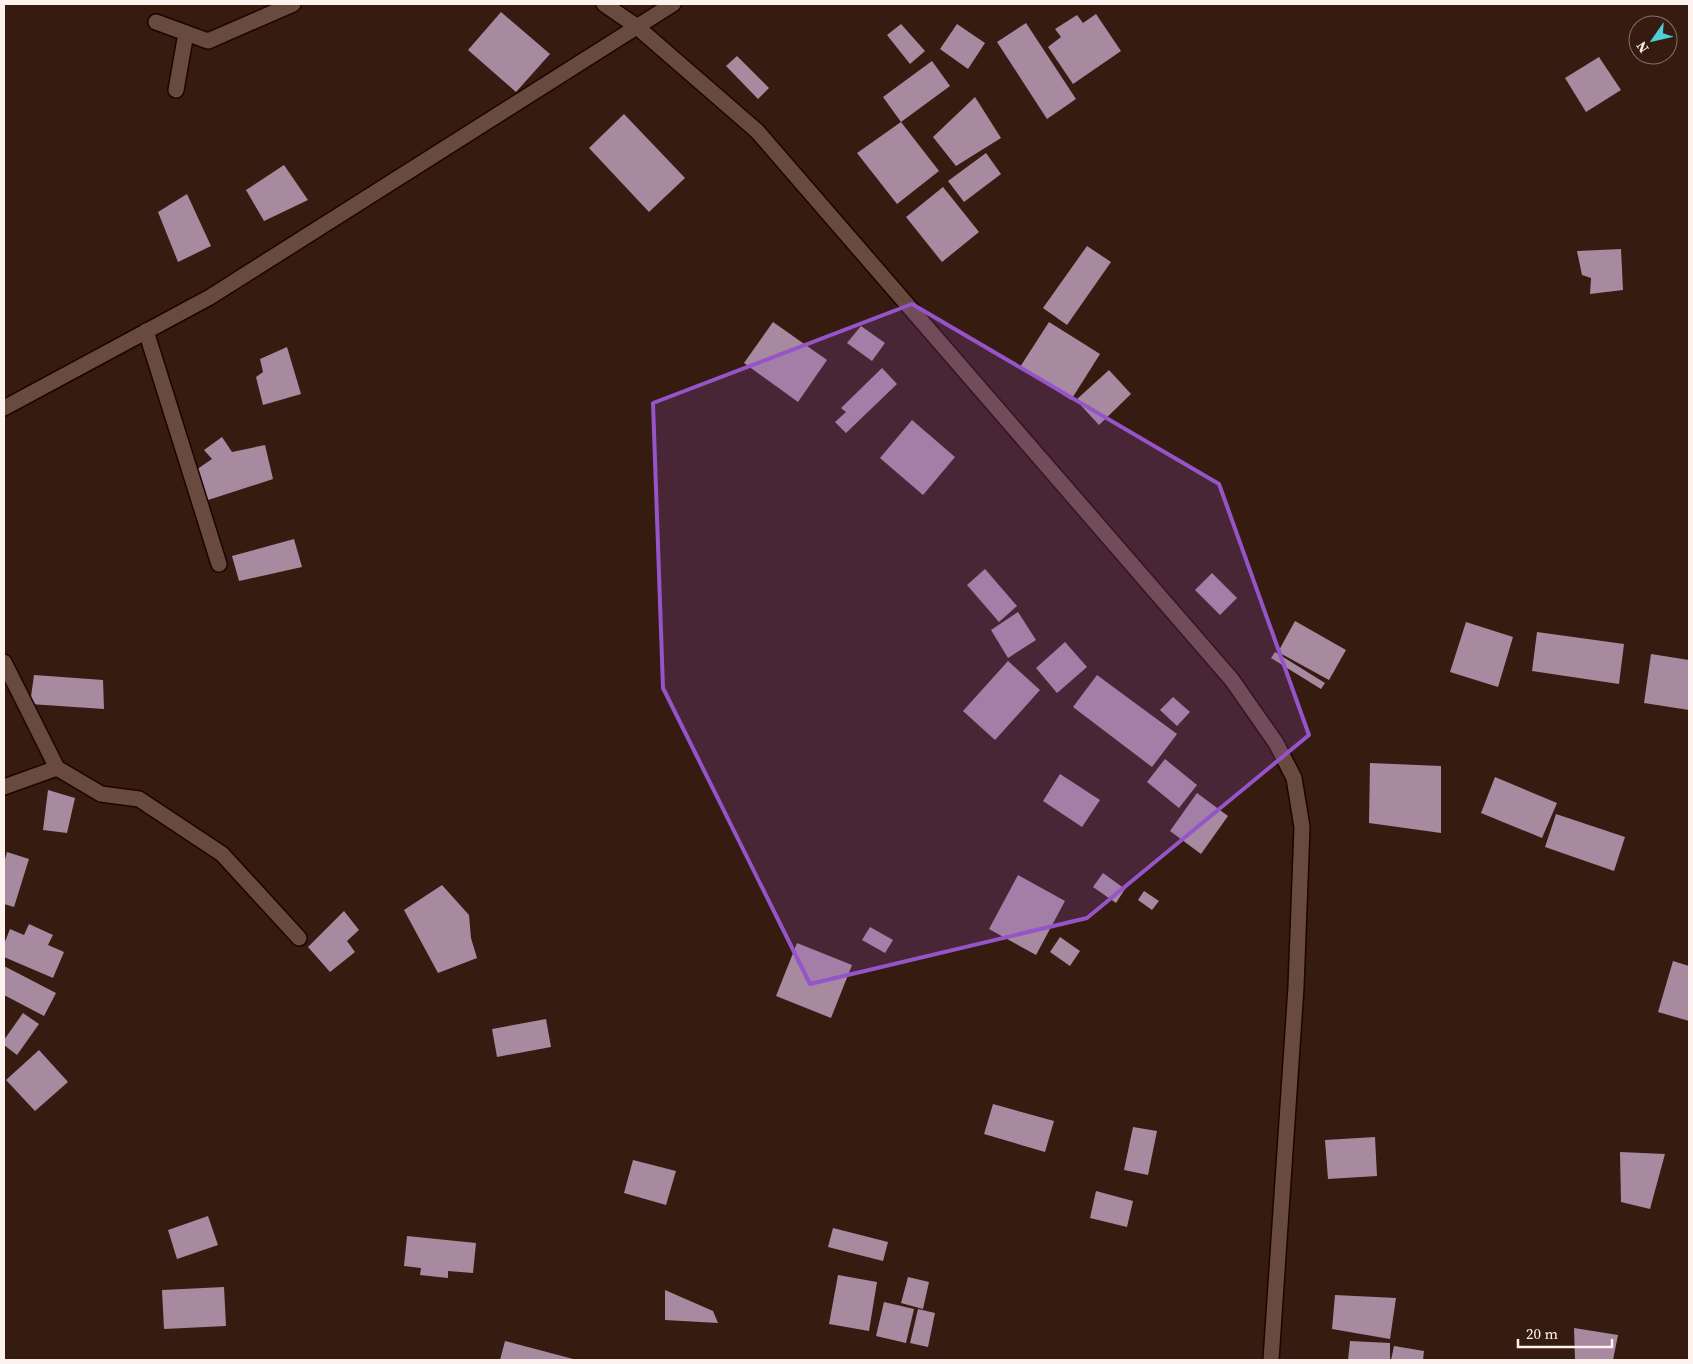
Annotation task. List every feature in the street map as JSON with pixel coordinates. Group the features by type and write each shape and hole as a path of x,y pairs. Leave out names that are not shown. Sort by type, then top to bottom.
{"street":[{"path":"156,22 208,41 293,4"},
{"path":"604,4 636,26 757,131 1232,680 1276,744 1294,778 1302,827 1296,988 1271,1360"},
{"path":"4,408 210,296 673,4"},
{"path":"176,90 186,33"},
{"path":"146,331 219,564"},
{"path":"4,662 57,768 101,794 139,799 222,854 299,938"},
{"path":"4,786 57,768"}],"highlighted area":[{"path":"912,304 1219,484 1309,735 1087,918 810,984 663,688 653,403"}],"building":[{"path":"501,12 550,54 516,92 468,50"},
{"path":"1096,14 1121,51 1073,84 1048,47 1061,37 1055,29 1077,15 1083,23"},
{"path":"1026,23 1076,99 1047,119 997,42"},
{"path":"901,24 925,51 910,64 887,35"},
{"path":"957,24 985,43 968,69 940,49"},
{"path":"737,56 769,88 758,99 726,66"},
{"path":"1599,57 1621,90 1586,112 1565,78"},
{"path":"932,61 950,86 901,122 883,97"},
{"path":"975,97 1001,138 956,166 933,137"},
{"path":"624,114 685,178 649,212 589,148"},
{"path":"901,122 939,171 897,204 857,153"},
{"path":"986,153 1001,174 964,202 948,181"},
{"path":"284,165 308,200 264,221 246,190"},
{"path":"943,187 979,232 942,262 906,217"},
{"path":"187,194 211,246 178,262 158,212"},
{"path":"1087,246 1111,262 1067,325 1043,308"},
{"path":"1621,249 1623,290 1590,294 1591,278 1582,275 1577,251"},
{"path":"773,322 827,360 798,402 744,363"},
{"path":"1049,322 1100,354 1071,400 1020,367"},
{"path":"861,326 885,343 872,361 847,343"},
{"path":"287,347 301,394 263,405 256,377 263,372 260,359"},
{"path":"882,368 897,384 846,433 835,422 846,412 841,408"},
{"path":"1109,370 1131,394 1099,425 1076,400"},
{"path":"912,420 955,457 923,495 880,458"},
{"path":"222,437 232,452 265,445 273,479 205,501 193,472 212,459 204,450"},
{"path":"294,539 302,567 239,581 232,556"},
{"path":"985,569 1017,606 999,622 967,585"},
{"path":"1212,573 1237,598 1220,615 1195,590"},
{"path":"1018,612 1036,640 1008,658 991,630"},
{"path":"1295,621 1346,650 1329,680 1278,652"},
{"path":"1466,622 1513,637 1498,687 1450,672"},
{"path":"1537,632 1624,644 1619,684 1532,671"},
{"path":"1065,642 1087,667 1057,693 1036,668"},
{"path":"1275,652 1325,683 1321,689 1271,658"},
{"path":"1651,654 1689,660 1689,710 1644,703"},
{"path":"1008,661 1040,690 995,740 963,711"},
{"path":"34,675 103,680 104,709 30,704"},
{"path":"1097,675 1177,734 1152,767 1073,707"},
{"path":"1173,697 1190,712 1177,726 1160,710"},
{"path":"1165,759 1197,785 1179,808 1147,782"},
{"path":"1370,763 1441,766 1441,833 1369,823"},
{"path":"1060,774 1100,800 1082,827 1043,801"},
{"path":"1495,777 1557,803 1542,838 1481,813"},
{"path":"48,790 75,798 67,833 43,830"},
{"path":"1197,793 1228,816 1201,854 1170,831"},
{"path":"1556,814 1625,837 1614,871 1545,847"},
{"path":"7,852 29,859 14,907 4,904 4,863"},
{"path":"1103,873 1125,889 1116,903 1093,887"},
{"path":"1018,875 1065,901 1036,955 989,929"},
{"path":"442,885 469,915 471,938 477,958 438,973 404,910"},
{"path":"1144,891 1159,901 1152,910 1138,900"},
{"path":"344,911 359,930 347,941 355,952 330,972 308,947"},
{"path":"29,924 53,935 48,945 64,952 53,978 4,957 4,944 10,929 24,935"},
{"path":"870,927 893,940 885,953 862,940"},
{"path":"1060,937 1080,951 1070,966 1050,952"},
{"path":"797,943 852,965 831,1018 776,996"},
{"path":"1673,961 1689,966 1689,1021 1658,1012"},
{"path":"4,966 56,993 44,1016 4,995"},
{"path":"23,1013 39,1024 17,1055 4,1045 4,1040"},
{"path":"546,1019 551,1047 497,1057 492,1029"},
{"path":"39,1050 68,1082 35,1111 6,1080"},
{"path":"993,1104 1054,1121 1045,1152 984,1134"},
{"path":"1133,1127 1157,1131 1148,1175 1124,1170"},
{"path":"1375,1137 1377,1176 1328,1179 1325,1140"},
{"path":"1620,1152 1665,1154 1650,1209 1621,1202"},
{"path":"633,1160 676,1171 666,1205 624,1193"},
{"path":"1096,1191 1133,1201 1127,1227 1090,1218"},
{"path":"208,1216 218,1245 177,1259 168,1230"},
{"path":"833,1228 888,1242 883,1261 828,1247"},
{"path":"407,1236 476,1243 473,1273 448,1271 448,1278 420,1275 421,1268 404,1266"},
{"path":"838,1275 877,1282 869,1331 829,1324"},
{"path":"908,1277 929,1282 923,1309 901,1303"},
{"path":"224,1287 226,1326 164,1329 162,1290"},
{"path":"665,1290 713,1311 718,1323 665,1320"},
{"path":"1335,1295 1396,1298 1390,1339 1332,1329"},
{"path":"884,1302 914,1309 906,1343 876,1336"},
{"path":"918,1309 935,1313 928,1347 910,1343"},
{"path":"1574,1328 1618,1335 1613,1360 1575,1360"},
{"path":"505,1341 577,1360 500,1360"},
{"path":"1350,1341 1390,1343 1390,1360 1348,1360"},
{"path":"1394,1346 1424,1351 1423,1360 1391,1360"}]}
